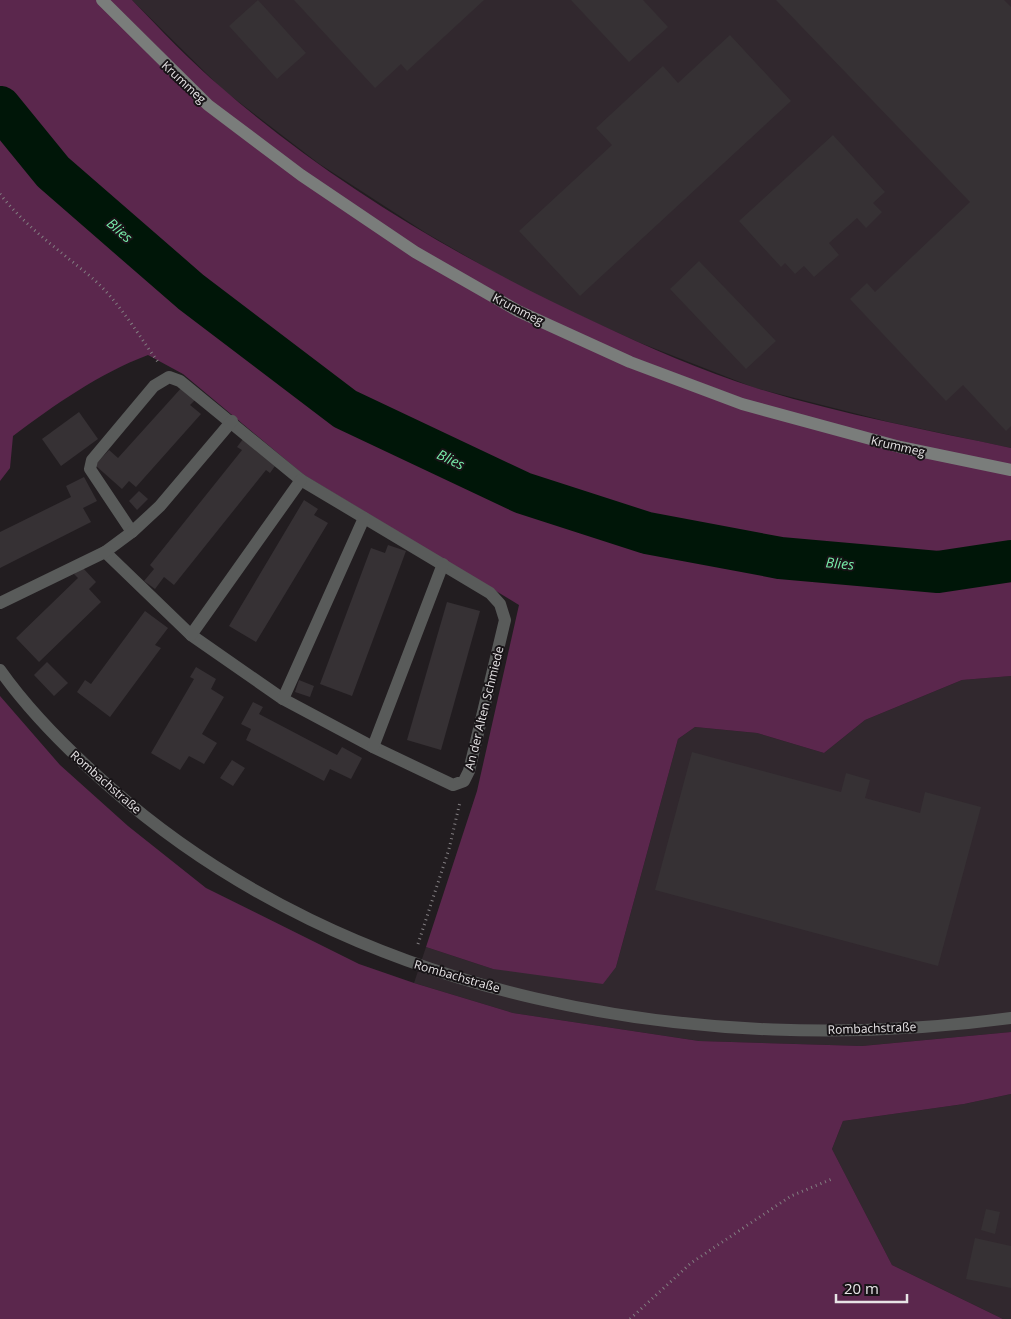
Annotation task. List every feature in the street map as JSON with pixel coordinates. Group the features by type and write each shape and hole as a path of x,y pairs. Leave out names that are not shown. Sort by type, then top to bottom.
{"main road":[{"name":"Krummeg","path":"102,0 208,105 301,175 414,252 518,311 630,362 742,404 900,447 1011,470"}],"street":[{"name":"An der Alten Schmiede","path":"105,552 191,635 283,700 373,747 453,785 464,781 470,771 504,620 500,604 490,593 301,480 232,421 180,381 169,377"},
{"path":"132,532 90,469 92,460 154,386 169,377"},
{"path":"0,603 105,552 132,532 160,506 232,421"},
{"path":"191,635 301,480"},
{"path":"283,700 364,518"},
{"path":"373,747 443,564"},
{"name":"Rombachstraße","path":"0,670 14,690 75,756 136,810 217,869 319,924 412,964 540,1001 641,1017 738,1026 858,1031 973,1023 1011,1018"}],"path":[{"path":"0,194 11,208 50,246 98,284 120,308 169,377"},
{"path":"412,964 449,849 464,781"},
{"path":"630,1319 691,1263 791,1196 832,1179"}],"shaded area":[{"path":"0,0 132,0 210,78 308,157 354,188 401,219 498,274 655,350 756,388 819,406 1011,448 1011,676 962,680 865,720 824,753 757,733 695,727 678,739 616,967 603,984 493,969 426,947 477,791 519,605 304,475 183,374 148,355 112,371 61,401 13,436 10,468 0,481"},
{"path":"132,0 1011,0 1011,448 889,422 755,388 638,342 528,292 426,233 318,163 222,89"},
{"path":"1011,676 1011,1032 862,1046 699,1041 513,1013 414,983 426,947 493,969 616,967 678,739 695,727 757,733 824,753 865,720 962,680"},
{"path":"0,696 60,765 128,826 206,888 359,964 414,983 513,1013 699,1041 862,1046 1011,1032 1011,1094 964,1104 843,1121 832,1149 892,1265 1003,1319 0,1319"},
{"path":"1011,1094 1011,1319 1003,1319 892,1265 832,1149 843,1121 964,1104"}],"building":[{"path":"258,0 306,53 277,79 229,26"},
{"path":"294,0 484,0 407,71 401,64 375,88"},
{"path":"571,0 643,0 668,27 629,62"},
{"path":"776,0 1004,0 1011,7 1011,426 1006,431 963,385 946,401 850,299 867,283 875,292 970,202"},
{"path":"730,35 791,101 580,296 519,231 612,145 596,128 663,66 678,83"},
{"path":"833,135 885,192 873,203 882,212 866,228 857,218 829,243 839,255 814,277 804,266 795,274 785,263 781,267 739,221"},
{"path":"699,261 776,341 746,369 670,289"},
{"path":"183,386 196,399 190,405 201,414 136,487 129,481 122,489 95,465 109,450 118,458"},
{"path":"79,412 98,439 61,466 42,439"},
{"path":"243,439 275,466 270,473 266,470 174,585 164,577 155,589 144,581 154,569 150,565 242,450 237,447"},
{"path":"84,477 97,501 83,508 91,522 0,568 0,532 71,497 66,486"},
{"path":"139,491 148,499 137,510 129,501"},
{"path":"304,500 318,509 314,515 328,523 256,642 229,626"},
{"path":"388,545 406,551 352,696 320,684 371,548 385,553"},
{"path":"82,567 96,582 89,589 101,602 39,662 16,638 78,578 74,574"},
{"path":"447,602 480,611 441,750 407,740"},
{"path":"145,611 168,628 155,645 161,648 110,717 77,692 85,680 91,684"},
{"path":"47,662 68,683 54,696 34,675"},
{"path":"196,667 216,679 211,689 224,697 202,734 217,743 204,764 189,756 180,770 151,753 194,679 190,677"},
{"path":"299,680 314,686 310,697 295,692"},
{"path":"253,702 263,707 259,714 337,755 342,747 362,758 351,779 330,769 324,781 246,740 251,729 241,724"},
{"path":"692,752 841,792 846,773 870,780 865,798 920,813 925,792 981,807 938,966 655,890"},
{"path":"232,760 245,768 233,786 220,778"},
{"path":"986,1209 1000,1212 995,1234 981,1230"},
{"path":"975,1238 1011,1246 1011,1288 966,1279"}],"waterway":[{"name":"Blies","path":"0,107 53,172 191,292 345,409 523,493 647,533 780,558 938,572 1011,561"}]}
